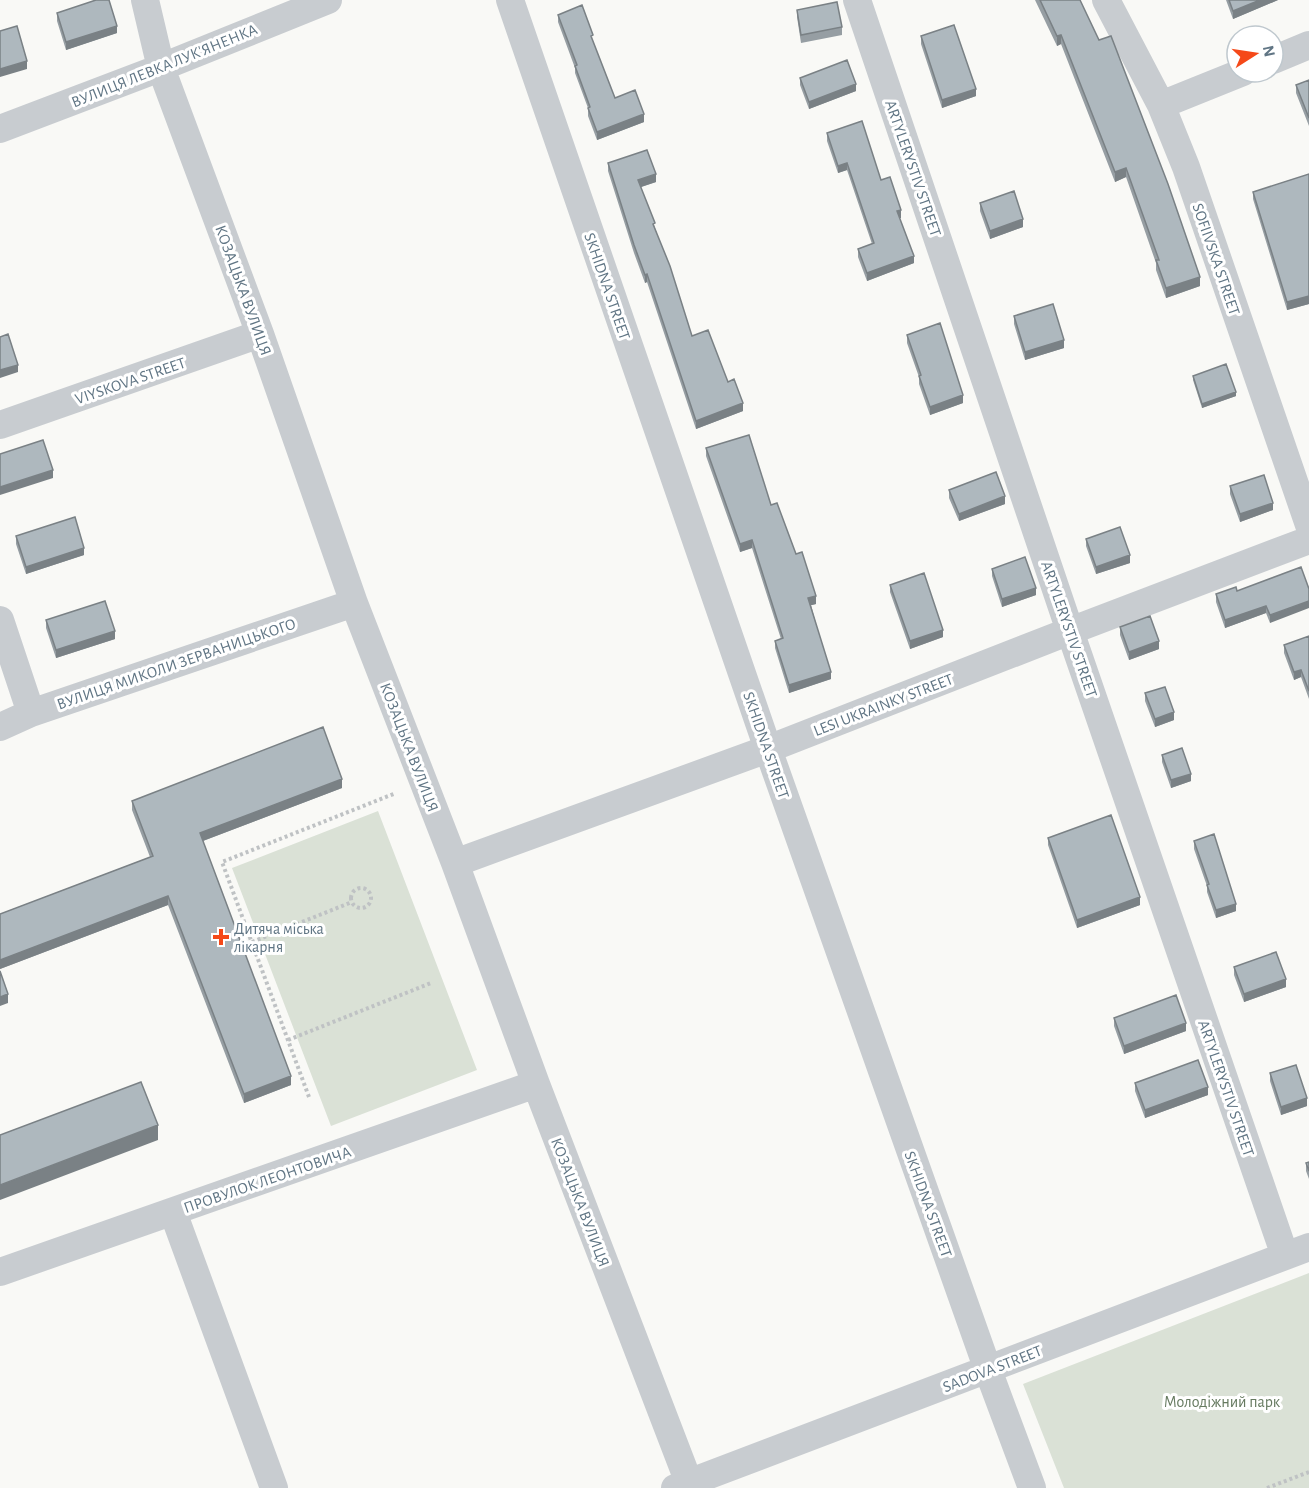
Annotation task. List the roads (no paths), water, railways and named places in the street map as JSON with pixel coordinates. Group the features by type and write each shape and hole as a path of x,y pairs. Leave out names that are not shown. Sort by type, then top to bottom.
{"street":[{"name":"КОЗАЦЬКА ВУЛИЦЯ","path":"145,0 161,68 260,334 354,603 455,863 685,1486"},
{"name":"ВУЛИЦЯ ЛЕВКА ЛУК'ЯНЕНКА","path":"0,129 161,68 328,0"},
{"name":"SKHIDNA STREET","path":"510,0 768,749 1032,1488"},
{"name":"ARTYLERYSTIV STREET","path":"857,0 1070,631 1297,1252"},
{"name":"SOFIIVSKA STREET","path":"1106,0 1161,105 1186,167 1309,525"},
{"path":"1285,55 1309,45"},
{"path":"1161,105 1225,79"},
{"name":"VIYSKOVA STREET","path":"0,425 260,334"},
{"name":"LESI UKRAINKY STREET","path":"455,863 768,749 1309,540"},
{"name":"ВУЛИЦЯ МИКОЛИ ЗЕРВАНИЦЬКОГО","path":"0,727 31,713 354,603"},
{"path":"0,620 31,713"},
{"name":"ПРОВУЛОК ЛЕОНТОВИЧА","path":"274,1488 173,1212 536,1084"},
{"path":"0,1272 173,1212"},
{"name":"SADOVA STREET","path":"685,1486 1297,1252"}],"place":[{"name":"Дитяча міська лікарня","path":"221,937"}],"park label":[{"name":"Молодіжний парк","path":"1222,1401"}]}
